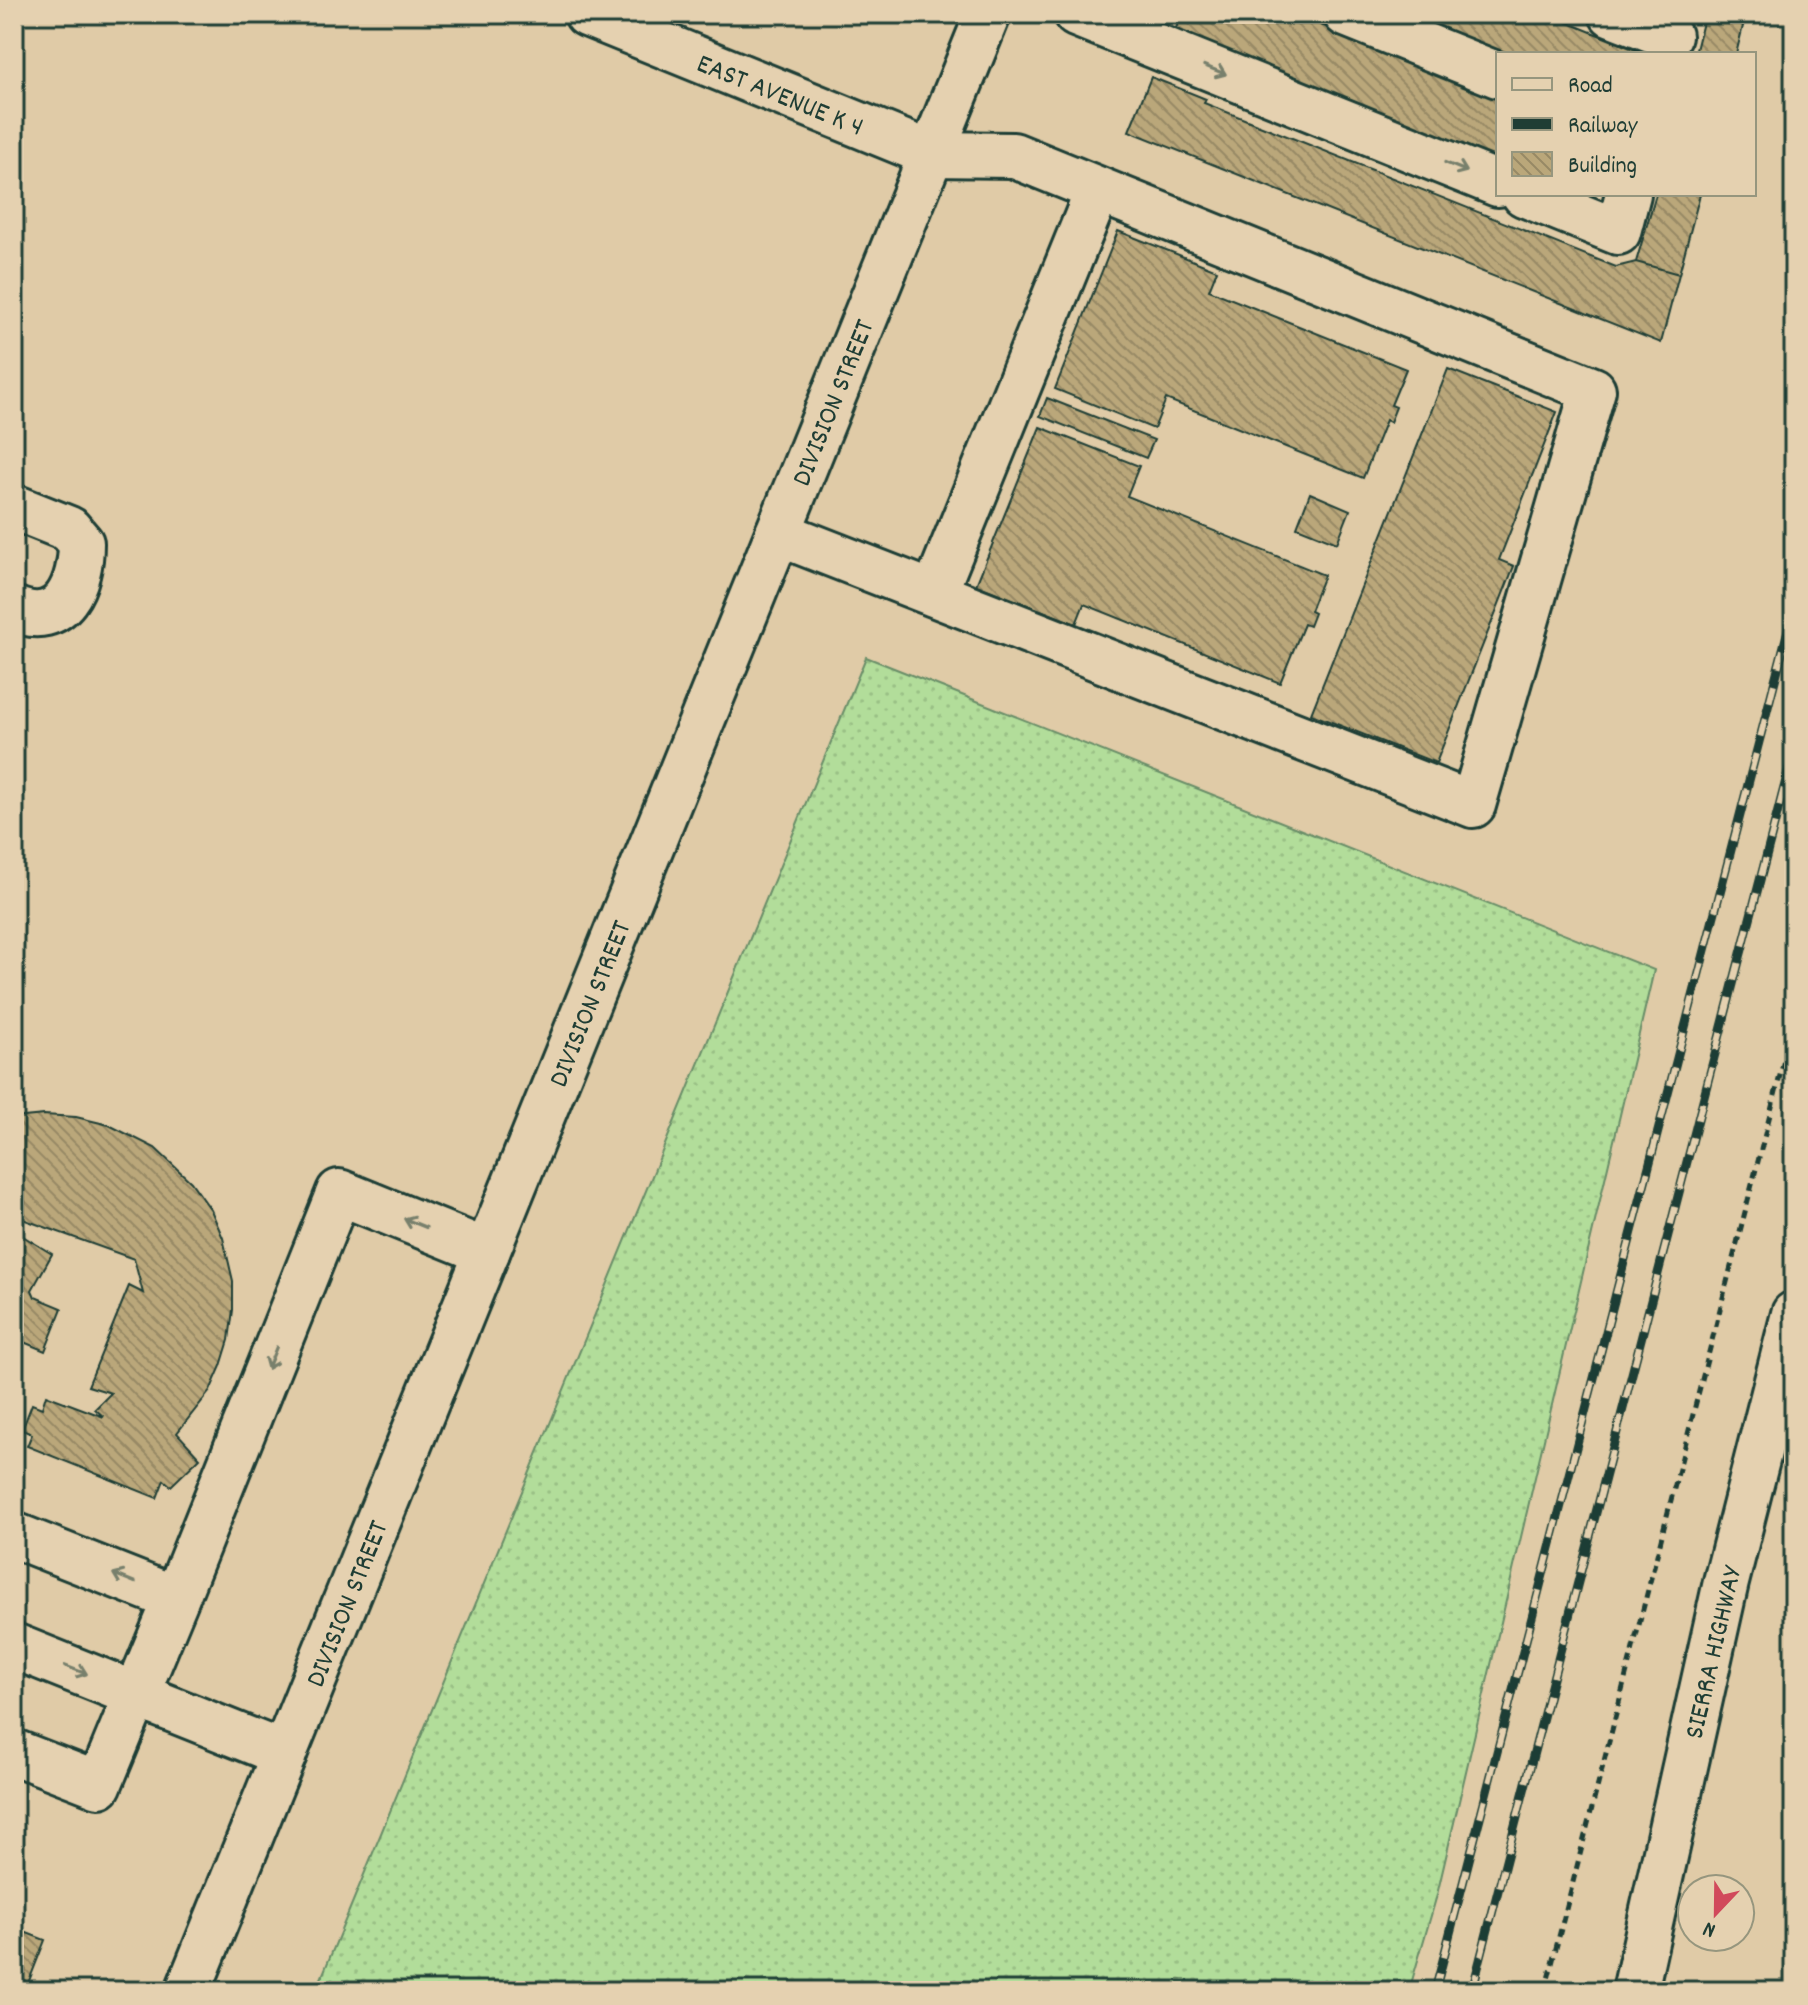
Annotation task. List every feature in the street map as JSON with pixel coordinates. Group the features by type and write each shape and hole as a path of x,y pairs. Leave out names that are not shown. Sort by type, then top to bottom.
{"main road":[{"name":"EAST AVENUE K 4","path":"587,14 931,154"},
{"name":"DIVISION STREET","path":"188,1991 988,14"},
{"path":"1076,14 1148,28 1496,183"},
{"path":"1346,14 1496,74"},
{"path":"1612,14 1669,35"},
{"path":"778,533 1473,805 1593,390 1013,155 931,154"},
{"path":"934,594 1098,190"},
{"path":"1529,196 1618,232 1627,196"},
{"path":"14,507 69,529 81,543 78,577 71,594 61,606 46,613 23,613 14,609"},
{"path":"14,1752 99,1785 339,1192 487,1252"},
{"name":"SIERRA HIGHWAY","path":"1635,1991 1726,1582 1794,1314"},
{"path":"14,1535 176,1599"},
{"path":"14,1646 284,1754"}],"path":[{"path":"1545,1991 1794,1021"}],"green space":[{"path":"866,657 1654,970 1437,1895 1409,1991 316,1991"}],"building":[{"path":"1182,14 1293,14 1496,94 1496,163 1173,35"},
{"path":"1399,14 1547,14 1641,52 1496,52"},
{"path":"1705,14 1746,14 1736,52 1696,52"},
{"path":"1151,77 1206,99 1204,103 1616,267 1636,262 1679,274 1661,343 1129,131"},
{"path":"1655,196 1699,196 1679,274 1636,262"},
{"path":"1118,231 1217,270 1209,290 1406,369 1391,405 1396,407 1390,422 1386,420 1363,478 1166,399 1154,429 1055,389"},
{"path":"1448,369 1557,412 1499,560 1514,566 1436,763 1311,714"},
{"path":"1047,398 1154,440 1146,458 1040,416"},
{"path":"1040,427 1139,466 1127,496 1324,575 1310,611 1314,613 1309,626 1304,624 1280,683 1084,604 1076,624 976,585"},
{"path":"1310,493 1350,510 1337,543 1297,527"},
{"path":"44,1115 76,1117 109,1125 155,1148 191,1182 211,1210 223,1238 233,1281 229,1340 210,1391 177,1433 200,1458 171,1486 164,1480 157,1498 27,1446 32,1434 22,1430 32,1404 42,1408 46,1395 104,1417 95,1409 111,1393 88,1386 129,1286 143,1293 134,1259 14,1216 14,1118"},
{"path":"18,1233 52,1254 32,1290 35,1297 62,1308 45,1351 14,1338 17,1301 14,1292 14,1240"},
{"path":"14,1928 45,1940 25,1991 14,1991"}],"railway":[{"path":"1435,1991 1794,607"},
{"path":"1472,1991 1794,749"}]}
